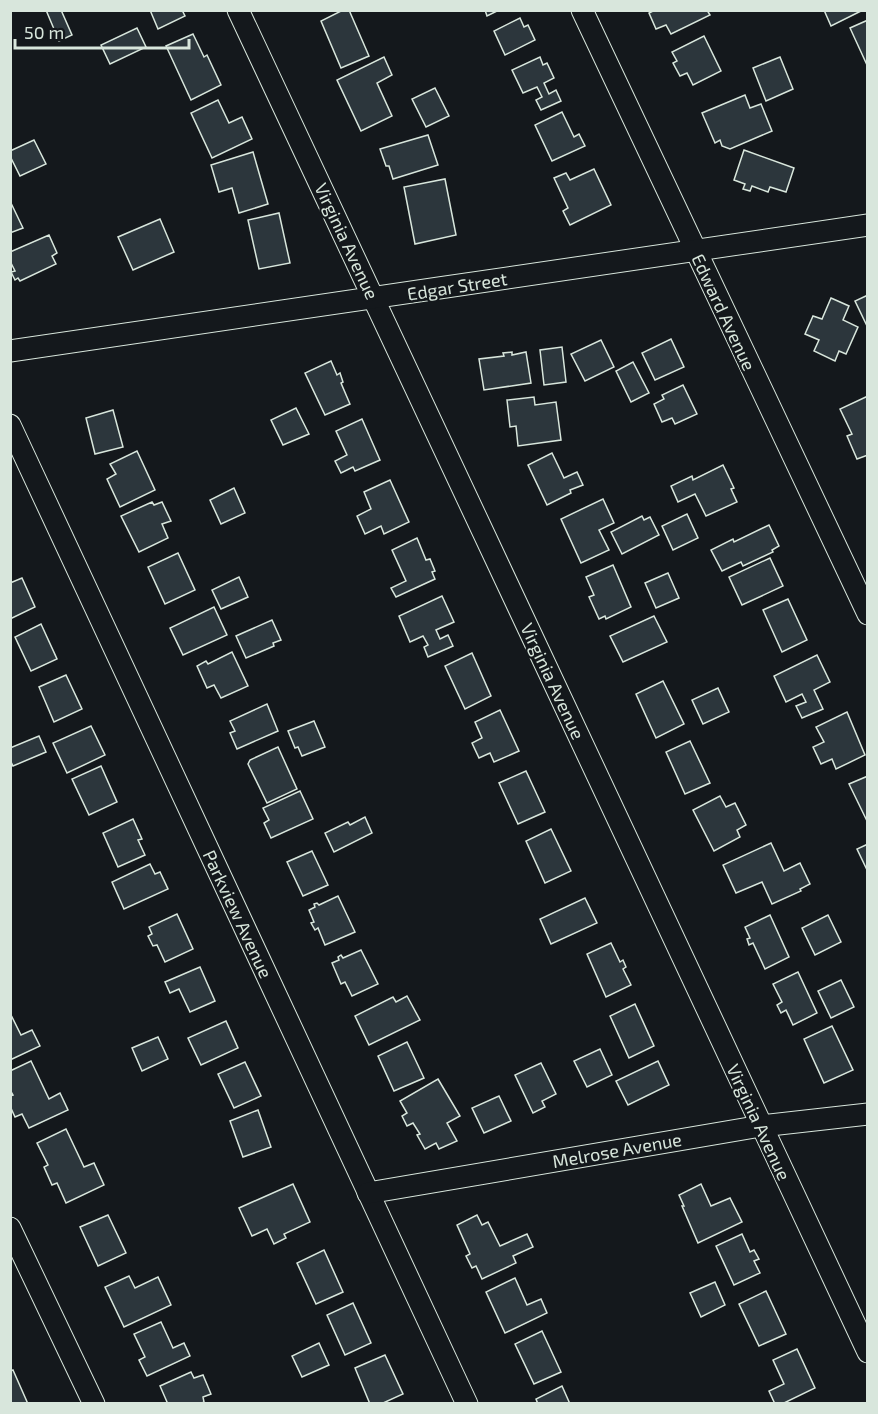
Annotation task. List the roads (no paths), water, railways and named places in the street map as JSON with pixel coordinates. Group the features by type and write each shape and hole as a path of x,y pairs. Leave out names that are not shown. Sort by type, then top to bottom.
{"street":[{"name":"Virginia Avenue","path":"238,10 867,1352"},
{"name":"Edward Avenue","path":"582,10 867,614"},
{"name":"Edgar Street","path":"10,351 867,225"},
{"name":"Parkview Avenue","path":"10,425 466,1404"},
{"name":"Melrose Avenue","path":"368,1192 761,1126 867,1114"},
{"path":"10,1228 17,1258 94,1404"}]}
